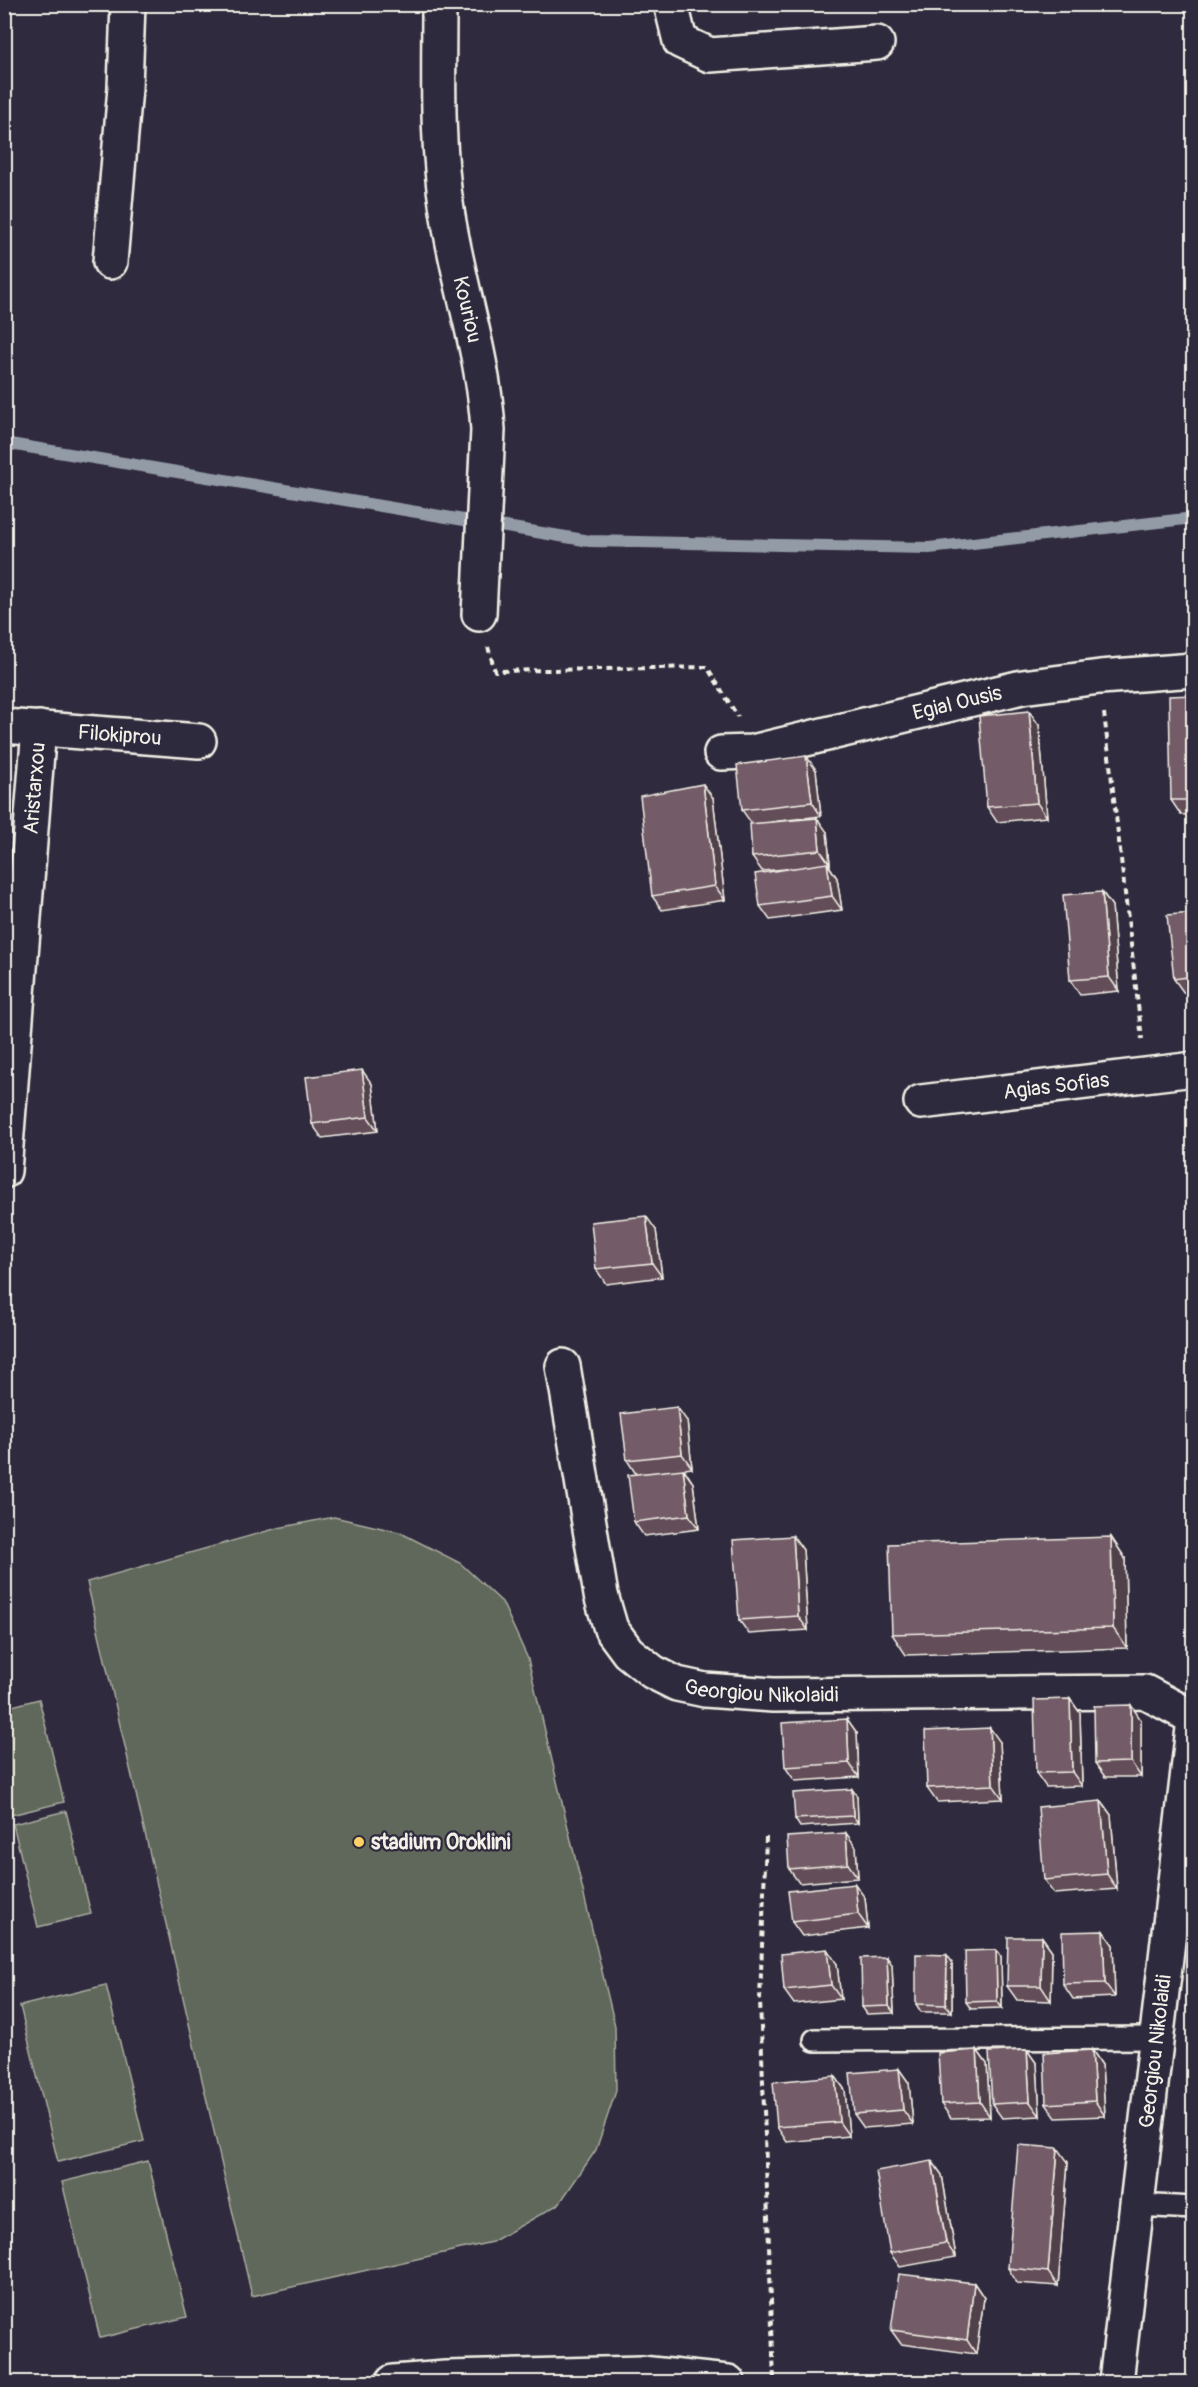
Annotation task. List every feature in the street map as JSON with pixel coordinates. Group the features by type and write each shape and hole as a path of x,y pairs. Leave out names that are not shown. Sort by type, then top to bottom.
{"street":[{"path":"110,262 125,88 128,4"},
{"name":"Kouriou","path":"439,4 440,129 446,207 452,244 482,370 488,430 479,614"},
{"path":"671,4 680,41 710,55 877,43"},
{"name":"Egial Ousis","path":"722,753 759,750 1022,687 1100,676 1194,670"},
{"name":"Filokiprou","path":"4,726 199,741"},
{"name":"Aristarxou","path":"4,1171 39,728"},
{"name":"Agias Sofias","path":"921,1102 1194,1069"},
{"name":"Georgiou Nikolaidi","path":"563,1366 604,1606 611,1629 628,1652 653,1672 677,1684 705,1690 773,1695 1145,1692 1194,1719 1184,1876 1156,2038 1116,2382"},
{"path":"393,2382 446,2378 641,2373 728,2382"}],"lane":[{"path":"815,2040 1156,2038"},
{"path":"1136,2205 1194,2208"}],"path":[{"path":"479,614 495,670 707,667 759,750"},
{"path":"1100,676 1146,1075"},
{"path":"766,1837 760,2000 774,2382"}],"green space":[{"name":"stadium Oroklini","path":"334,1517 399,1532 460,1563 502,1602 528,1659 615,2026 616,2091 596,2150 559,2204 492,2242 252,2296 87,1582 278,1528"},
{"path":"39,1699 64,1802 11,1815 4,1789 5,1708"},
{"path":"66,1811 91,1914 38,1927 13,1824"},
{"path":"106,1985 144,2141 58,2162 20,2006"},
{"path":"148,2161 187,2317 100,2338 62,2182"}],"building":[{"path":"1194,695 1194,800 1171,800 1169,696"},
{"path":"1029,711 1037,803 987,807 979,716"},
{"path":"806,756 812,802 742,810 737,765"},
{"path":"703,784 715,886 652,896 640,796"},
{"path":"817,818 820,850 752,857 750,824"},
{"path":"827,863 832,896 760,906 755,874"},
{"path":"1102,892 1109,977 1070,980 1063,895"},
{"path":"1194,913 1194,976 1174,979 1167,915"},
{"path":"362,1070 368,1117 312,1124 306,1077"},
{"path":"646,1216 652,1263 596,1269 591,1222"},
{"path":"677,1407 682,1454 627,1460 621,1414"},
{"path":"683,1469 689,1515 634,1522 628,1475"},
{"path":"793,1536 798,1616 739,1620 733,1540"},
{"path":"1111,1537 1113,1628 892,1634 889,1544"},
{"path":"1070,1699 1072,1772 1036,1773 1034,1700"},
{"path":"1131,1705 1131,1762 1095,1763 1094,1706"},
{"path":"847,1719 849,1763 785,1767 782,1723"},
{"path":"990,1728 993,1785 927,1788 925,1731"},
{"path":"852,1789 853,1816 795,1819 793,1793"},
{"path":"1101,1801 1107,1874 1044,1880 1038,1807"},
{"path":"846,1833 848,1864 789,1869 787,1837"},
{"path":"855,1884 858,1914 792,1922 788,1891"},
{"path":"1103,1931 1105,1983 1063,1984 1062,1932"},
{"path":"1008,1937 1042,1937 1041,1986 1007,1986"},
{"path":"827,1949 831,1985 784,1990 781,1954"},
{"path":"996,1950 997,2001 966,2002 965,1951"},
{"path":"916,1954 947,1955 946,2005 916,2004"},
{"path":"887,1957 889,2006 862,2007 861,1958"},
{"path":"977,2050 980,2102 941,2104 938,2053"},
{"path":"1027,2050 1030,2102 992,2104 989,2052"},
{"path":"1092,2050 1095,2101 1046,2104 1044,2053"},
{"path":"899,2069 903,2110 854,2114 850,2073"},
{"path":"835,2076 839,2122 777,2127 773,2082"},
{"path":"1018,2145 1058,2148 1048,2272 1008,2268"},
{"path":"932,2161 946,2243 890,2253 876,2171"},
{"path":"899,2274 974,2283 967,2340 891,2330"}],"waterway":[{"path":"4,443 590,541 929,548 1194,518"}],"place":[{"name":"stadium Oroklini","path":"359,1842"}]}
